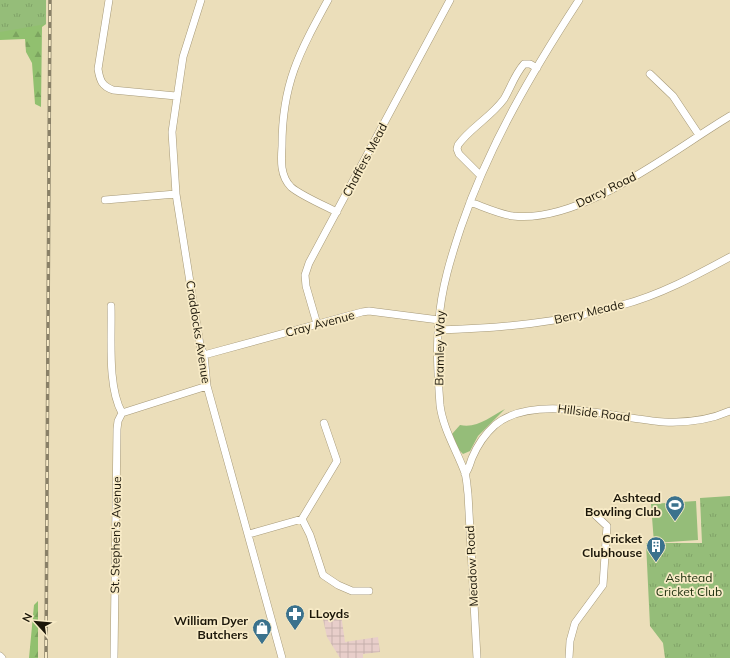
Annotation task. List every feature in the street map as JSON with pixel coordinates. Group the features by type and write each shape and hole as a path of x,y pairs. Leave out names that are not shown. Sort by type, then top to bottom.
{"street":[{"path":"109,0 98,69 99,79 104,87 113,90 176,96"},
{"name":"Craddocks Avenue","path":"202,0 183,58 176,96 172,132 176,194 200,345 204,355 207,386 282,658"},
{"path":"328,0 299,56 288,86 283,118 281,166 284,176 291,187 337,212"},
{"name":"Chaffers Mead","path":"317,324 306,286 305,275 309,262 450,0"},
{"name":"Bramley Way","path":"465,474 454,450 441,407 438,380 439,320 450,262 480,175 506,122 554,37 579,0"},
{"path":"480,175 459,154 457,149 458,145 487,118 504,98 519,69 524,64 530,64 537,68"},
{"path":"650,74 673,96 699,135"},
{"name":"Darcy Road","path":"470,202 513,216 539,215 575,206 631,179 730,116"},
{"path":"105,200 176,194"},
{"name":"Berry Meade","path":"438,330 530,324 570,318 623,305 682,283 730,257"},
{"path":"111,306 113,384 117,404 122,412 207,386"},
{"name":"Cray Avenue","path":"204,355 369,311 439,320"},
{"name":"Hillside Road","path":"465,474 480,442 489,431 503,420 518,413 536,409 557,408 671,422 704,419 730,411"},
{"name":"St. Stephen's Avenue","path":"114,658 117,429 118,421 122,412"},
{"path":"249,534 302,519 337,461 324,423"},
{"name":"Meadow Road","path":"465,474 468,494 477,658"},
{"path":"569,658 570,641 575,623 603,585 607,526 592,512"},
{"path":"302,519 310,535 323,575 338,585 348,589 369,591"}],"shaded area":[{"path":"341,614 345,642 378,637 380,652 363,654 363,658 340,658 327,637 322,615"}],"green space":[{"path":"0,0 46,0 46,24 42,27 41,107 35,104 32,63 26,52 25,39 0,40"},
{"path":"0,0 46,0 46,24 0,32"},
{"path":"505,409 478,436 470,451 463,454 459,450 452,434 460,425 466,426 478,424"},
{"name":"Ashtead Cricket Club","path":"730,496 730,658 665,658 663,643 650,626 646,543 702,543 700,498"},
{"name":"Ashtead Bowling Club","path":"696,501 698,540 654,543 651,504"},
{"path":"38,601 38,658 29,658 34,605"}],"railway":[{"path":"46,658 50,0"}],"place":[{"name":"Ashtead Bowling Club","path":"675,522"},
{"name":"Cricket Clubhouse","path":"656,563"},
{"name":"LLoyds","path":"295,631"},
{"name":"William Dyer Butchers","path":"262,645"}]}
